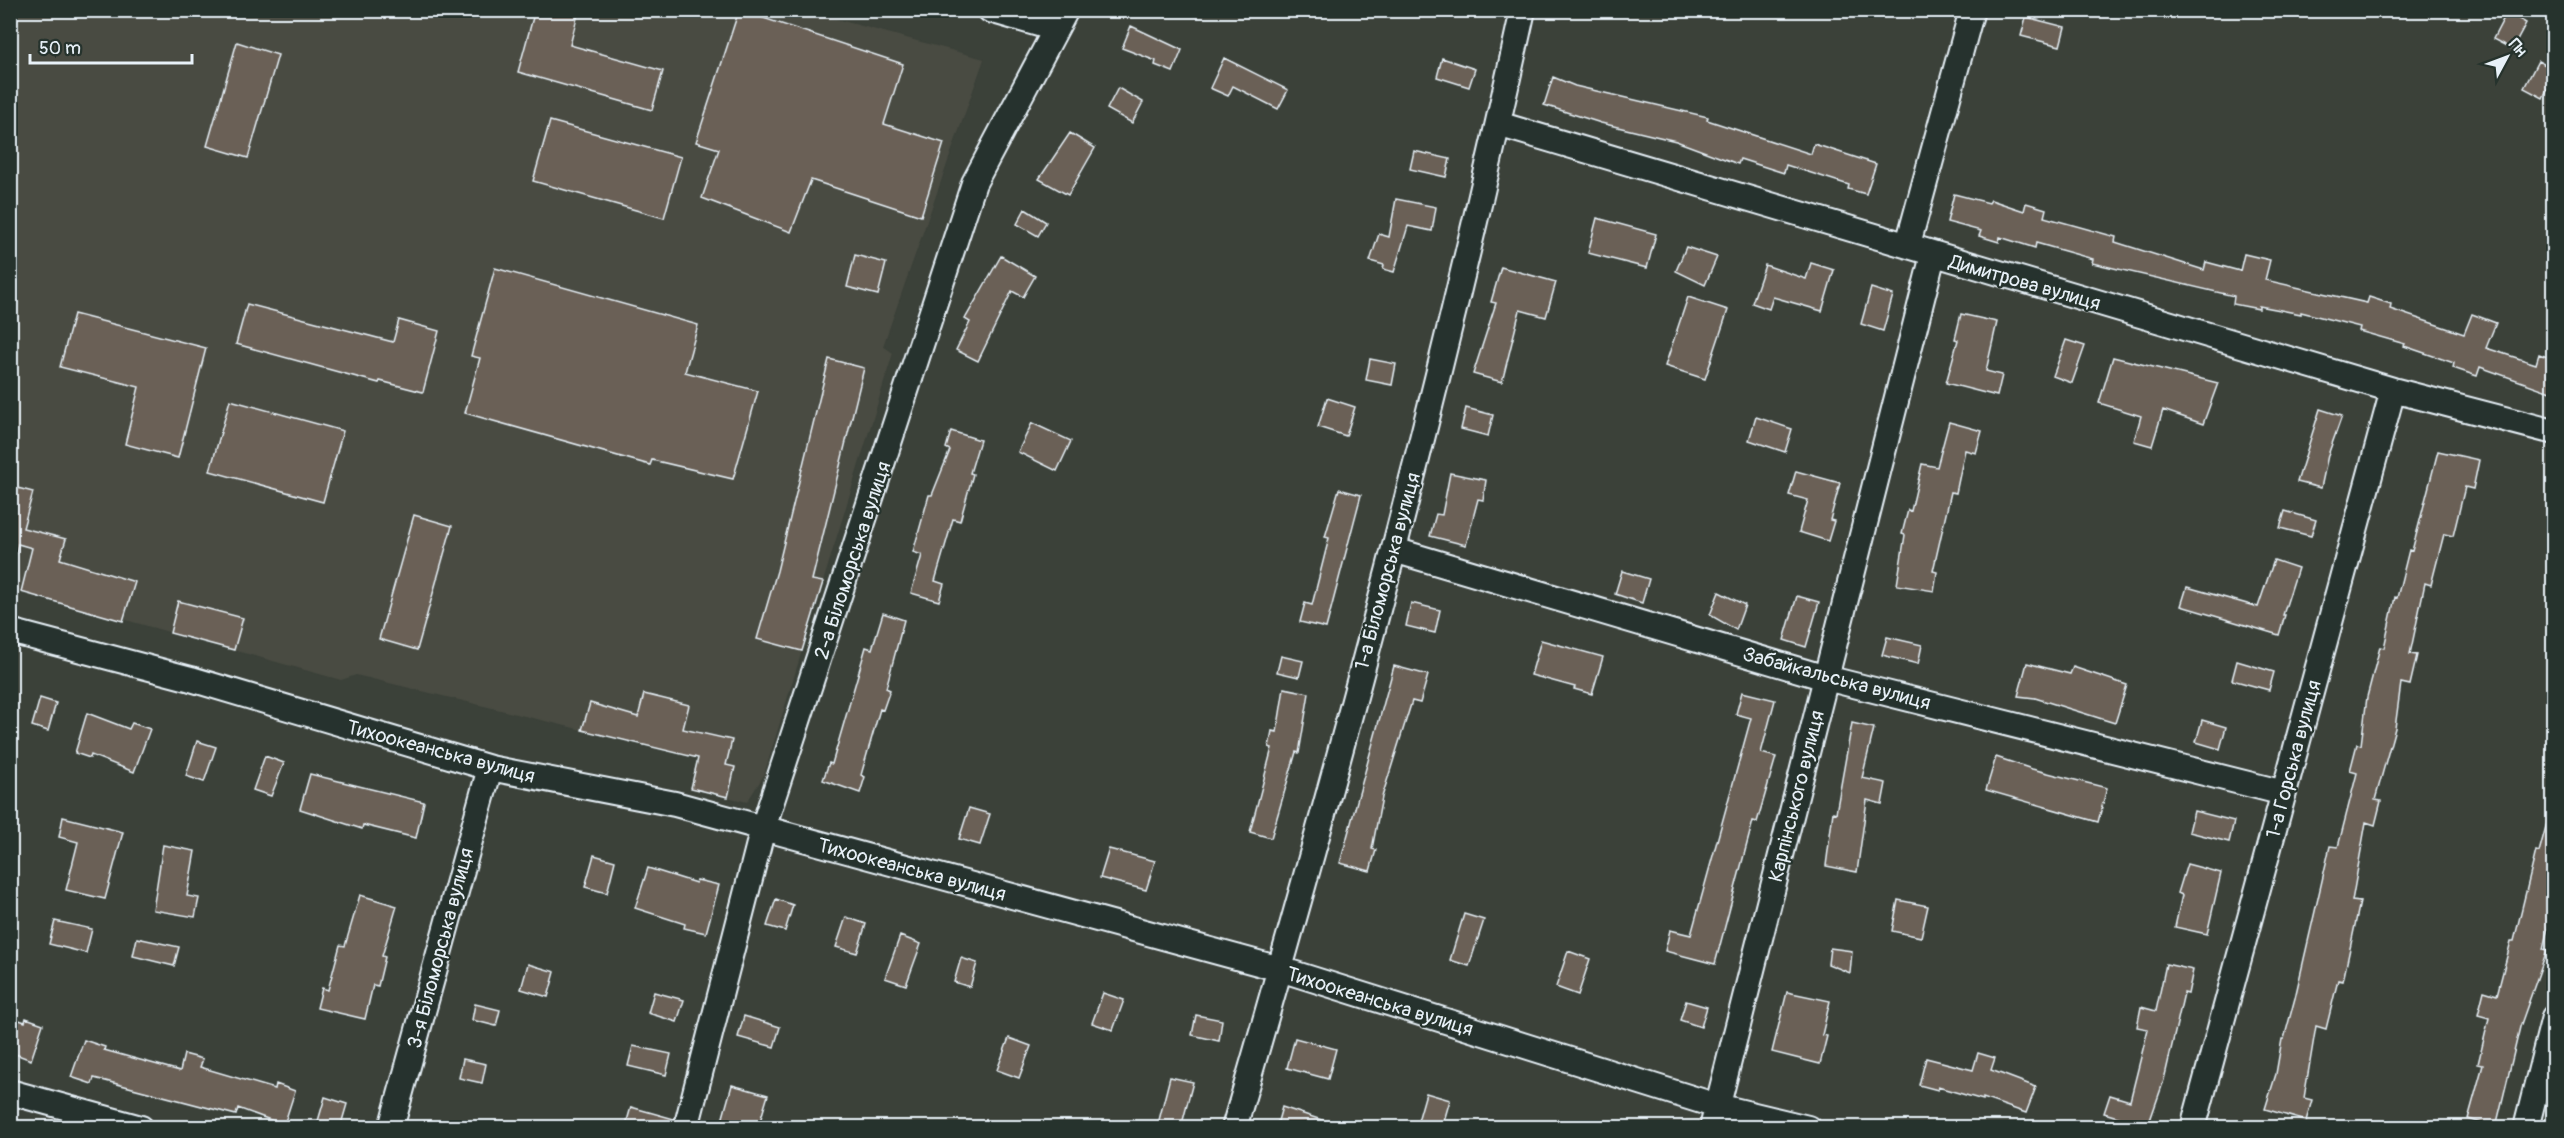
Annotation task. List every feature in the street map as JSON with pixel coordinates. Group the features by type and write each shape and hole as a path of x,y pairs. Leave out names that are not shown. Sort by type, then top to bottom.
{"street":[{"path":"990,10 1061,20"},
{"name":"1-а Біломорська вулиця","path":"1234,1128 1280,969 1394,550 1498,124 1523,10"},
{"path":"1908,244 1972,10"},
{"name":"2-а Біломорська вулиця","path":"686,1128 763,828 974,183 1061,20"},
{"name":"Димитрова вулиця","path":"1498,124 2393,390 2553,432"},
{"name":"Карпінського вулиця","path":"1715,1117 1933,255"},
{"name":"1-а Горська вулиця","path":"2193,1128 2393,390"},
{"name":"Забайкальська вулиця","path":"1394,550 1826,678 2284,793"},
{"name":"Тихоокеанська вулиця","path":"10,631 191,680 490,768 675,804 1280,969 1715,1117 1808,1128"},
{"name":"3-я Біломорська вулиця","path":"391,1128 490,768"},
{"path":"2526,1128 2553,1017"},
{"path":"10,1092 141,1128"}],"shaded area":[{"path":"10,11 806,11 984,59 883,346 893,353 764,775 747,802 691,788 698,758 356,675 341,680 11,588"}],"building":[{"path":"535,10 579,10 570,45 663,71 652,110 518,72"},
{"path":"739,10 903,64 884,124 944,143 921,216 811,180 791,232 702,198 719,149 696,142"},
{"path":"2507,12 2526,23 2512,49 2493,39"},
{"path":"2026,17 2065,27 2060,46 2021,36"},
{"path":"1131,26 1182,50 1173,72 1155,65 1156,61 1122,48"},
{"path":"237,42 278,55 248,158 207,146"},
{"path":"1224,58 1288,90 1278,109 1233,86 1228,96 1210,88"},
{"path":"1442,58 1475,69 1469,87 1437,77"},
{"path":"2538,61 2553,69 2553,77 2543,98 2524,88"},
{"path":"1553,77 1575,86 1708,117 1707,120 1811,154 1814,144 1876,164 1866,194 1848,189 1849,185 1786,165 1784,173 1740,159 1738,164 1676,141 1601,123 1544,105"},
{"path":"1118,88 1143,102 1132,123 1107,109"},
{"path":"550,121 681,157 664,218 533,181"},
{"path":"1070,133 1095,148 1068,195 1039,179"},
{"path":"1414,151 1450,159 1446,177 1410,169"},
{"path":"1954,194 1989,203 1991,200 2024,211 2026,203 2046,209 2044,217 2116,237 2115,242 2204,270 2206,262 2240,271 2244,254 2270,260 2265,280 2367,303 2369,297 2391,304 2390,309 2464,334 2472,314 2496,323 2486,348 2536,364 2539,354 2553,359 2553,393 2480,367 2477,376 2453,368 2454,363 2404,346 2405,344 2359,331 2360,327 2301,312 2301,314 2259,306 2259,309 2233,304 2234,296 2092,263 2093,259 2036,243 2035,248 2000,237 1999,242 1979,236 1981,231 1947,222"},
{"path":"1396,199 1436,207 1432,231 1408,226 1394,272 1383,269 1384,265 1370,261 1379,234 1389,237"},
{"path":"1025,209 1046,222 1038,236 1017,224"},
{"path":"1597,218 1656,234 1647,268 1588,253"},
{"path":"1686,247 1717,257 1705,285 1676,271"},
{"path":"855,255 886,263 878,295 847,287"},
{"path":"1001,256 1035,276 1023,297 1012,291 978,361 956,350 970,322 965,319"},
{"path":"1811,263 1834,270 1822,311 1773,297 1769,309 1752,303 1765,265 1806,279"},
{"path":"1501,267 1556,282 1546,317 1520,310 1502,382 1473,374 1496,303 1491,302"},
{"path":"495,268 698,325 685,372 758,391 733,479 652,460 650,465 465,413 480,358 471,356"},
{"path":"1871,288 1893,295 1883,331 1861,324"},
{"path":"1688,297 1728,310 1705,379 1665,366"},
{"path":"247,304 393,342 399,320 439,331 423,392 380,381 379,383 236,344"},
{"path":"74,314 206,348 178,458 125,444 139,387 60,367"},
{"path":"1961,314 1997,322 1986,371 2002,375 1997,396 1946,383 1958,340 1955,339"},
{"path":"2066,340 2085,346 2072,383 2053,376"},
{"path":"2113,357 2218,383 2203,424 2163,410 2152,446 2134,441 2141,416 2099,403"},
{"path":"829,359 864,368 812,580 823,582 802,651 757,639 777,571"},
{"path":"1370,359 1396,364 1392,385 1366,380"},
{"path":"1327,398 1355,407 1346,436 1318,427"},
{"path":"230,400 343,431 323,502 210,471"},
{"path":"1466,408 1493,415 1488,436 1461,429"},
{"path":"2320,409 2342,416 2328,455 2321,488 2297,482"},
{"path":"1756,417 1792,429 1785,452 1749,440"},
{"path":"1949,422 1982,431 1976,453 1965,450 1956,493 1951,492 1933,571 1937,572 1934,591 1897,585 1905,535 1902,534 1908,510 1911,511 1922,464 1937,467"},
{"path":"1032,423 1071,441 1057,471 1018,452"},
{"path":"951,431 980,440 960,521 953,519 935,581 944,584 939,601 911,593 922,555 913,552 929,495 932,495 950,450 946,448"},
{"path":"2438,451 2479,460 2473,489 2465,487 2453,536 2444,534 2431,585 2425,583 2410,654 2417,655 2410,685 2401,683 2395,728 2375,800 2381,801 2375,825 2366,822 2352,901 2360,902 2343,981 2338,980 2326,1029 2316,1026 2304,1098 2312,1100 2306,1121 2265,1109 2276,1074 2282,1039 2284,1039 2295,998 2330,846 2338,847 2357,773 2350,771 2357,744 2361,745 2367,697 2380,647 2384,648 2395,597 2397,598 2409,550 2412,551"},
{"path":"1796,471 1840,483 1830,520 1834,521 1828,541 1799,532 1808,500 1789,495"},
{"path":"1450,473 1486,480 1483,500 1478,499 1466,545 1430,536 1436,514 1442,515"},
{"path":"10,486 33,492 23,528 66,539 60,559 135,582 123,621 21,592 32,548 18,544 16,554 10,553"},
{"path":"1339,489 1361,495 1326,628 1300,622 1305,603 1312,605 1329,538 1325,537"},
{"path":"2285,511 2316,520 2311,536 2280,528"},
{"path":"414,515 452,526 417,650 379,639"},
{"path":"2274,560 2298,568 2279,635 2181,606 2187,587 2258,607"},
{"path":"1622,571 1649,579 1642,603 1615,594"},
{"path":"1719,592 1745,605 1736,630 1710,615"},
{"path":"1797,596 1819,602 1806,647 1784,640"},
{"path":"178,601 243,618 234,650 170,633"},
{"path":"1411,603 1440,610 1435,633 1406,626"},
{"path":"883,613 904,620 886,688 890,690 883,710 880,709 861,775 865,777 860,793 823,780 829,763 832,764 866,647 872,649"},
{"path":"1887,637 1922,645 1918,664 1882,655"},
{"path":"1541,640 1603,657 1592,694 1531,675"},
{"path":"1281,656 1303,661 1299,677 1277,672"},
{"path":"2237,661 2274,672 2269,690 2232,680"},
{"path":"2027,663 2070,674 2073,667 2127,685 2115,723 2035,698 2018,696"},
{"path":"1394,666 1428,675 1420,703 1412,701 1382,797 1372,849 1376,850 1370,871 1340,863"},
{"path":"1284,688 1309,693 1299,753 1296,752 1271,838 1250,832 1272,748 1269,747 1272,731 1277,732"},
{"path":"1742,692 1775,700 1761,753 1776,757 1757,822 1753,821 1715,964 1665,951 1670,930 1691,935 1751,718 1736,714"},
{"path":"644,694 689,705 683,729 732,740 726,765 735,767 728,797 691,788 698,758 582,730 590,703 638,717"},
{"path":"40,698 56,703 48,731 32,726"},
{"path":"87,713 129,729 132,723 150,729 134,772 91,755 90,758 75,753"},
{"path":"2202,720 2226,727 2220,749 2196,742"},
{"path":"1852,723 1874,728 1862,778 1886,783 1882,804 1867,800 1857,872 1826,866 1833,812 1836,813"},
{"path":"197,741 216,747 204,782 186,776"},
{"path":"265,756 284,763 271,796 253,790"},
{"path":"1996,757 2032,769 2107,788 2098,822 1986,790"},
{"path":"310,774 424,802 416,838 363,825 362,829 300,809"},
{"path":"969,808 990,814 980,845 959,839"},
{"path":"2194,811 2234,821 2229,842 2189,832"},
{"path":"63,817 123,832 105,899 66,890 78,842 59,837"},
{"path":"2548,819 2553,820 2553,906 2543,949 2547,950 2520,1027 2496,1127 2468,1119 2483,1065 2478,1064 2489,1018 2478,1015 2484,991 2497,995 2511,941 2514,941 2536,851 2539,852"},
{"path":"163,845 195,851 187,896 199,898 195,917 153,910"},
{"path":"1109,849 1155,861 1146,890 1100,878"},
{"path":"594,855 615,861 607,893 585,887"},
{"path":"2187,864 2221,873 2207,934 2175,927 2182,895 2178,893"},
{"path":"648,868 696,883 697,880 719,885 706,933 684,928 685,924 635,908"},
{"path":"360,895 397,906 382,956 385,957 378,986 373,985 365,1019 317,1008 322,988 328,990 340,945 345,946"},
{"path":"776,899 793,905 785,931 767,926"},
{"path":"1898,900 1928,906 1921,937 1892,931"},
{"path":"1464,914 1484,920 1469,966 1450,960"},
{"path":"846,917 866,924 857,953 836,947"},
{"path":"55,921 92,929 86,953 49,944"},
{"path":"900,936 921,944 906,985 885,978"},
{"path":"137,938 179,947 174,966 133,956"},
{"path":"1830,948 1852,951 1850,973 1828,964"},
{"path":"1568,951 1590,959 1578,995 1556,987"},
{"path":"961,958 977,963 970,987 954,982"},
{"path":"528,964 555,972 548,997 521,989"},
{"path":"2166,964 2193,970 2188,994 2184,993 2164,1080 2148,1126 2104,1113 2110,1095 2130,1101 2148,1029 2137,1027 2141,1007 2156,1011"},
{"path":"654,992 684,1000 677,1022 648,1013"},
{"path":"1787,992 1830,1001 1822,1035 1827,1036 1820,1064 1772,1052"},
{"path":"1103,993 1124,1000 1113,1030 1092,1023"},
{"path":"1686,1001 1707,1007 1701,1027 1680,1020"},
{"path":"475,1004 500,1010 496,1026 472,1020"},
{"path":"1196,1015 1222,1020 1219,1041 1192,1035"},
{"path":"744,1016 780,1027 774,1047 738,1037"},
{"path":"10,1017 25,1022 26,1018 43,1024 31,1060 10,1052"},
{"path":"1009,1038 1031,1046 1019,1078 997,1070"},
{"path":"1295,1038 1336,1049 1328,1079 1287,1068"},
{"path":"84,1040 105,1047 104,1050 180,1071 184,1054 203,1059 200,1067 275,1089 276,1084 295,1091 284,1125 238,1108 236,1115 94,1078 92,1084 71,1077"},
{"path":"633,1046 671,1054 666,1075 628,1066"},
{"path":"1978,1053 1995,1058 1991,1070 2036,1087 2026,1113 1983,1098 1983,1100 1938,1087 1938,1090 1919,1085 1926,1058 1973,1070"},
{"path":"463,1059 486,1064 482,1083 459,1078"},
{"path":"1170,1077 1193,1082 1181,1128 1157,1128"},
{"path":"732,1085 768,1095 758,1128 720,1128"},
{"path":"1426,1093 1450,1100 1442,1128 1416,1128"},
{"path":"325,1097 347,1104 340,1128 316,1128"},
{"path":"631,1107 674,1119 672,1128 625,1128"},
{"path":"1282,1107 1334,1124 1333,1128 1276,1128"}]}
